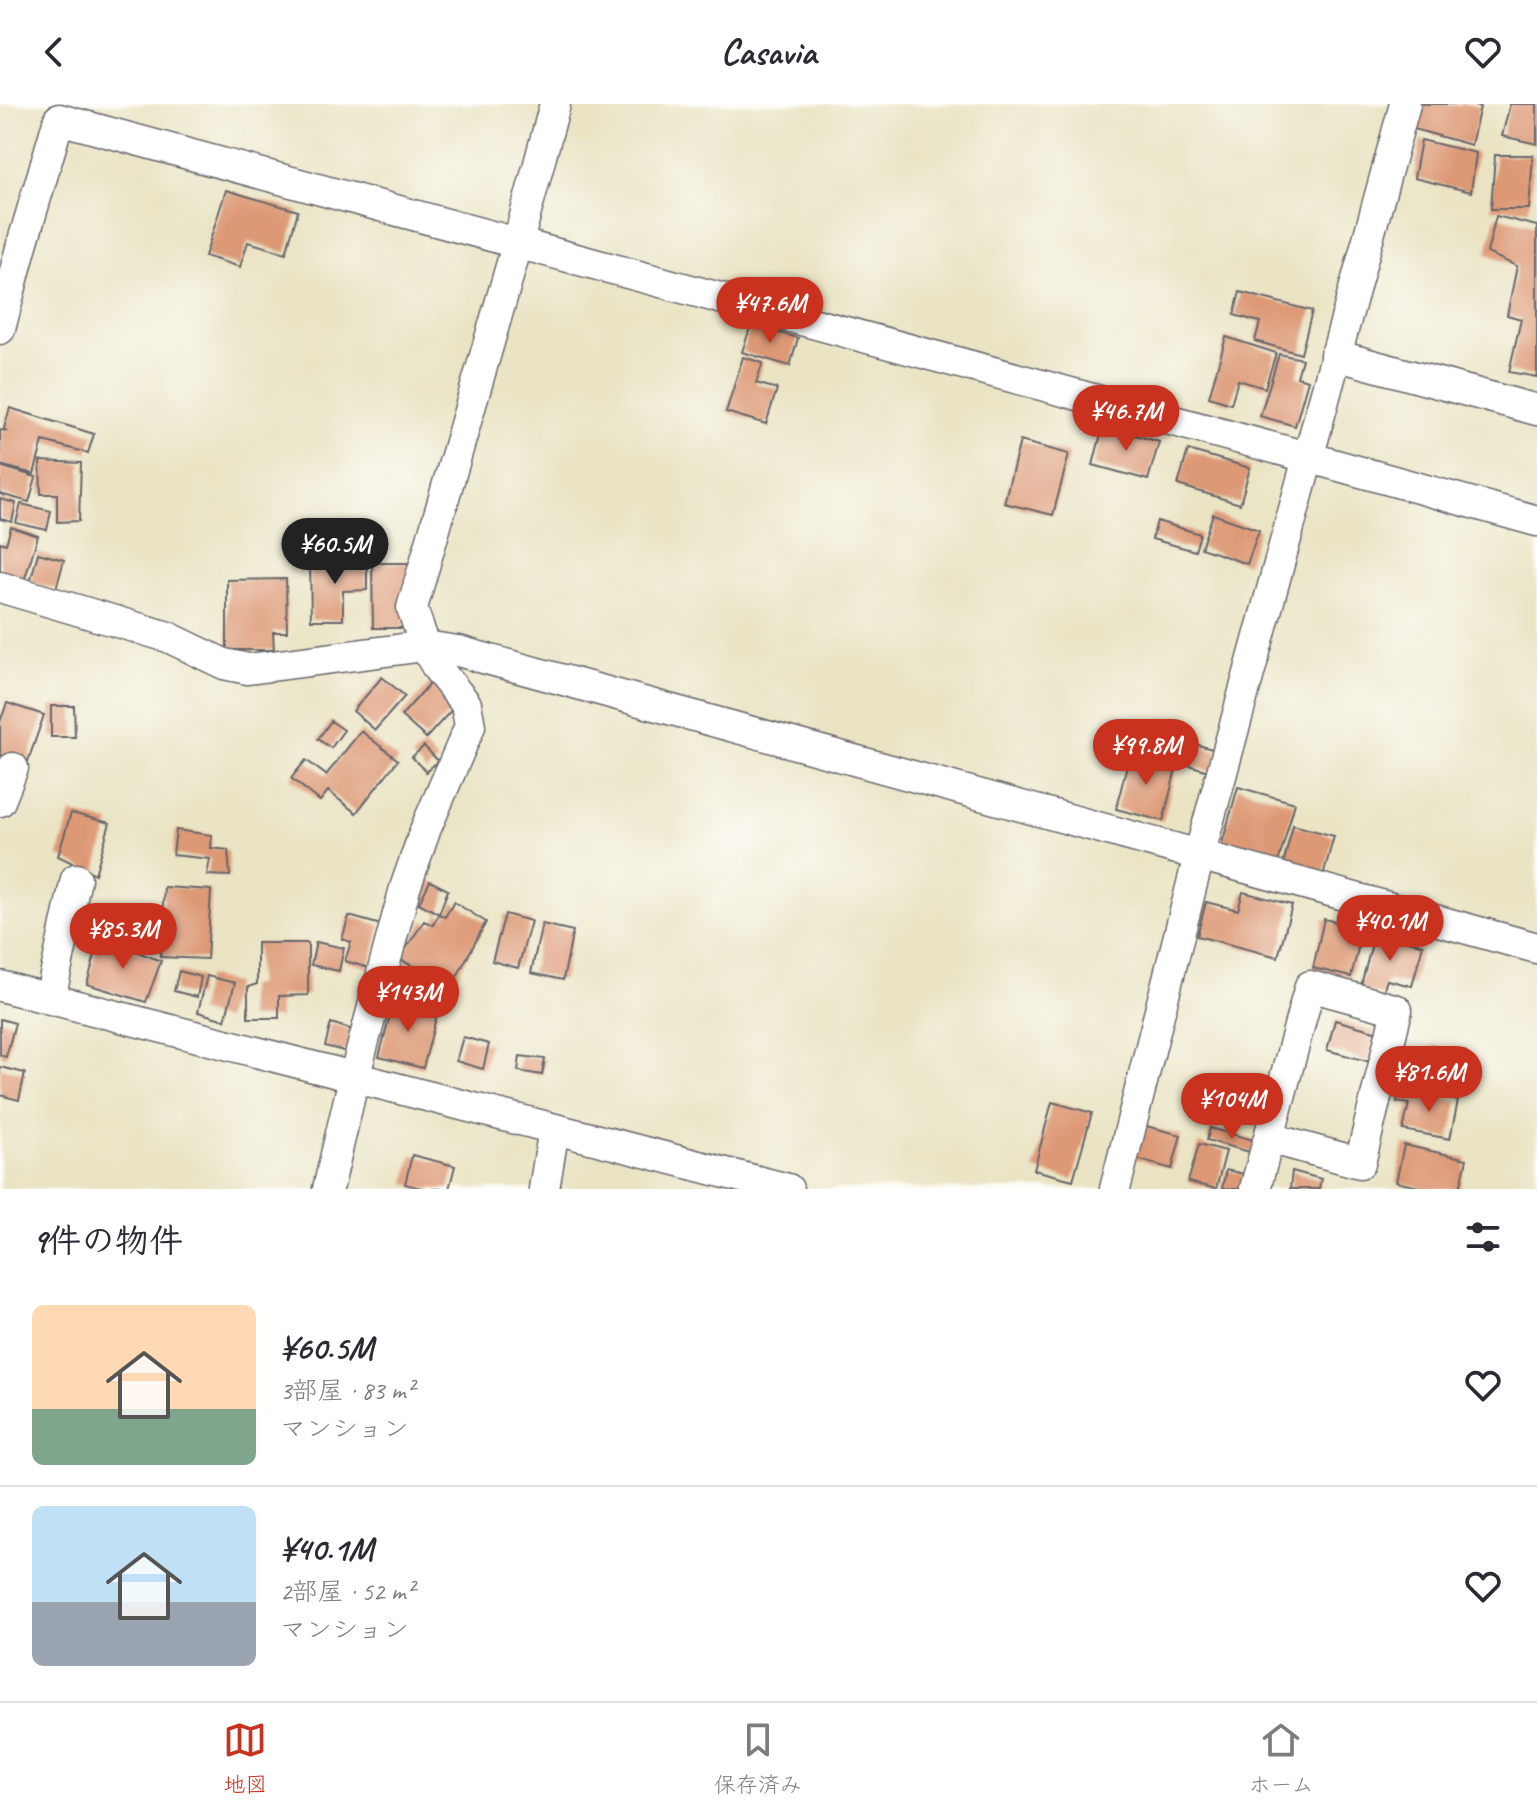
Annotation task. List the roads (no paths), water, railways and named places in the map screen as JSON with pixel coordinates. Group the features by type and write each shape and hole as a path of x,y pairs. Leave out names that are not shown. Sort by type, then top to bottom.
{"street":[{"path":"328,1189 405,888 426,828 470,726 466,704 438,669 425,646 412,608 555,104"},
{"path":"1115,1189 1199,856 1405,104"},
{"path":"0,329 11,245 61,112 518,242 1537,521"},
{"path":"1335,355 1537,410"},
{"path":"0,587 168,637 224,664 248,669 425,646 458,651 1537,948"},
{"path":"0,801 13,768"},
{"path":"50,999 76,879"},
{"path":"0,986 788,1189"},
{"path":"1255,1189 1310,986 1397,1010 1360,1163 1269,1138"},
{"path":"544,1189 554,1129"}]}
